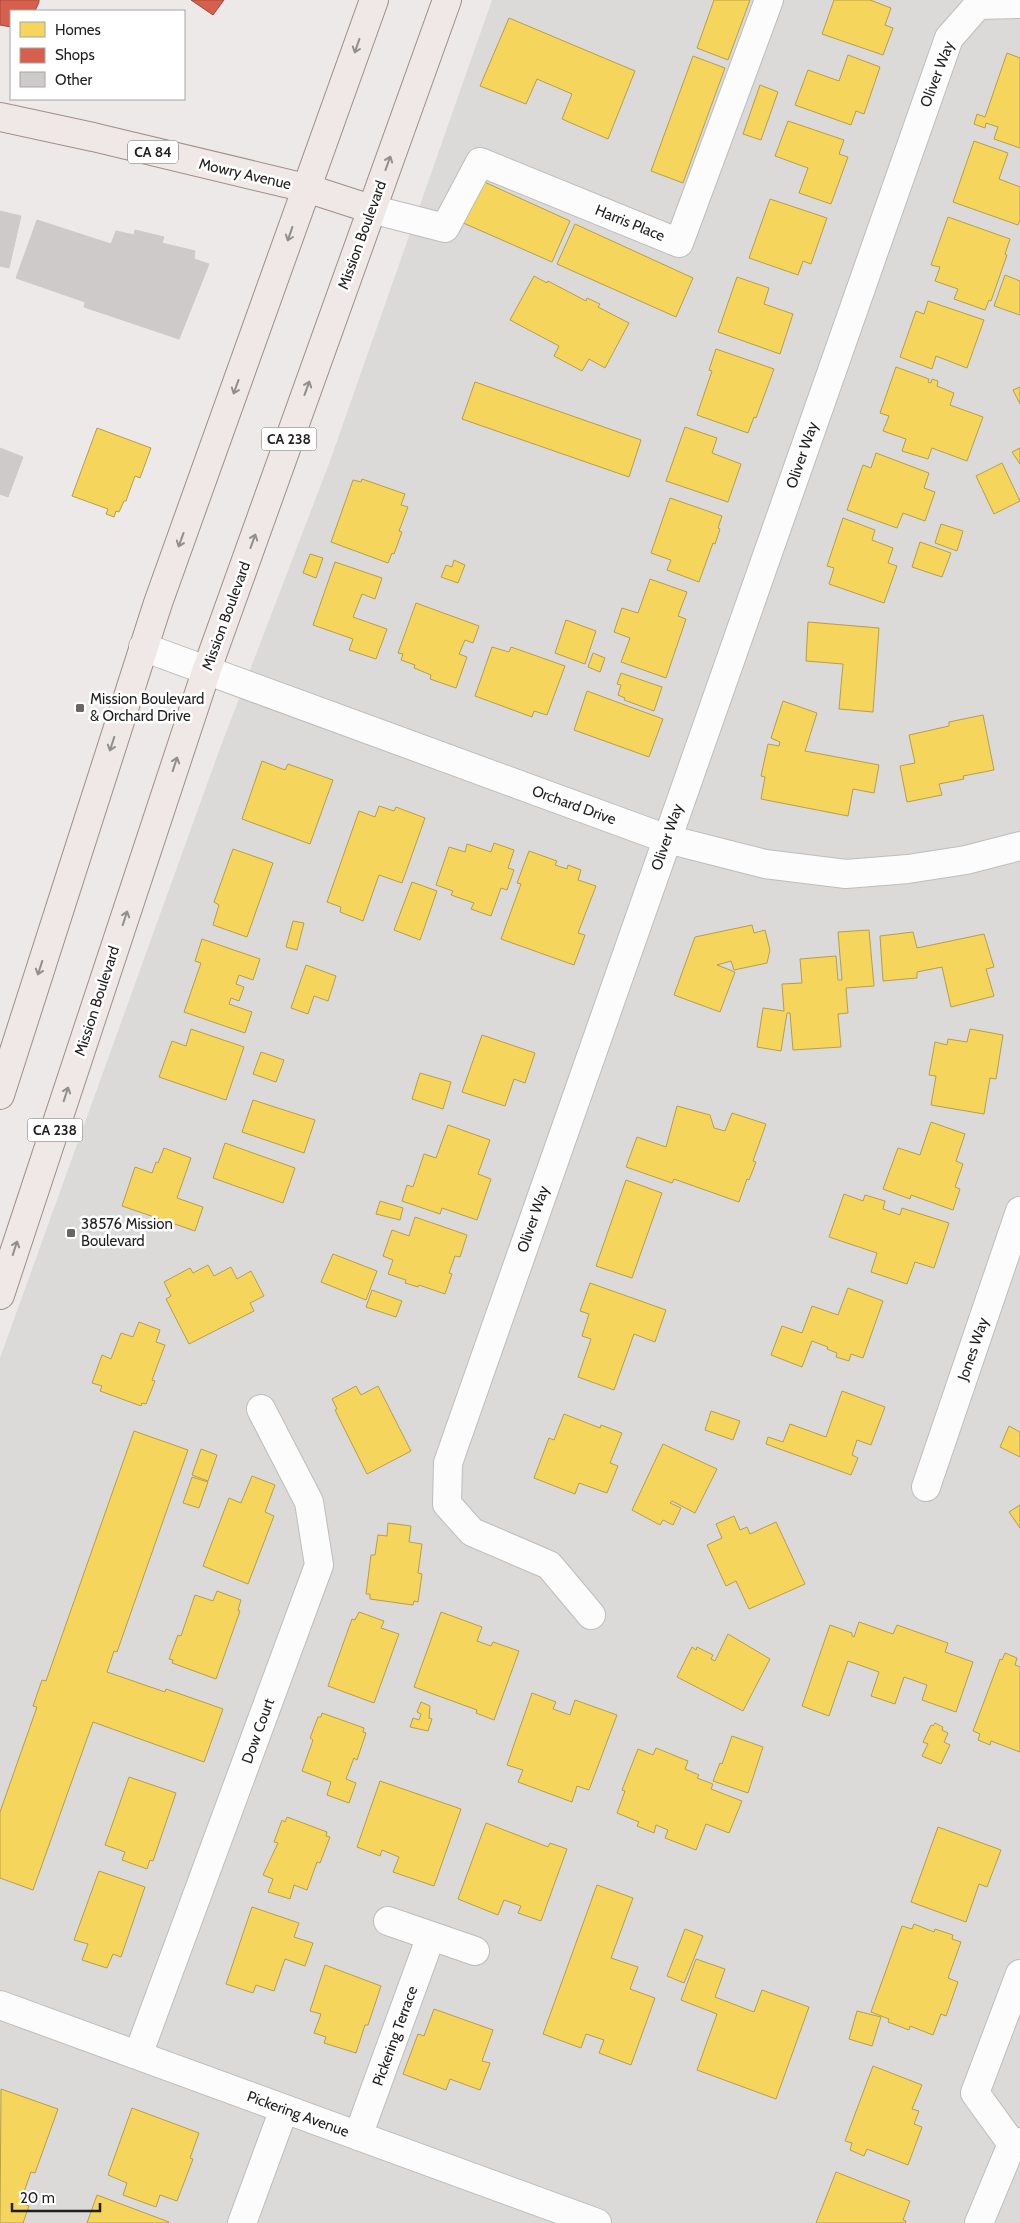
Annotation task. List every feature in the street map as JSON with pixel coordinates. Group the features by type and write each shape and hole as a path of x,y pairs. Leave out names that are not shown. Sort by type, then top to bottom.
{"main road":[{"path":"0,1094 143,647 374,0"},
{"name":"Mission Boulevard","path":"0,1295 207,669 447,0"},
{"name":"Mowry Avenue","path":"0,117 96,137 306,188 371,209"}],"street":[{"name":"Harris Place","path":"371,209 445,228 480,162 679,243 769,0"},
{"name":"Oliver Way","path":"591,1615 549,1565 472,1532 447,1504 448,1463 949,38 978,5 1020,4"},
{"name":"Orchard Drive","path":"143,647 667,839 765,864 846,874 908,869 966,860 1020,846"},
{"name":"Jones Way","path":"926,1487 1020,1212"},
{"name":"Dow Court","path":"138,2056 319,1565 309,1502 261,1409"},
{"path":"388,1922 474,1951"},
{"name":"Pickering Terrace","path":"358,2136 431,1936"},
{"path":"979,2223 1016,2143 975,2093 1020,1974"},
{"name":"Pickering Avenue","path":"0,2004 597,2223"},
{"path":"242,2223 284,2109"}],"shaded area":[{"path":"492,0 1020,0 1020,2223 0,2223 0,1358 219,751 330,461"}],"building: Homes":[{"path":"714,0 750,0 728,60 697,48"},
{"path":"834,0 870,0 891,8 885,25 893,28 883,55 822,34"},
{"path":"509,18 635,71 608,139 562,119 572,94 537,79 526,104 480,86"},
{"path":"1007,53 1020,58 1020,148 994,139 998,127 986,123 985,128 974,124 977,114 985,117"},
{"path":"848,55 880,67 864,114 856,111 851,125 795,105 808,70 839,81"},
{"path":"693,56 725,68 683,183 651,171"},
{"path":"760,85 778,92 761,140 743,134"},
{"path":"788,121 844,140 839,154 848,157 831,204 799,193 808,168 775,156"},
{"path":"974,141 1008,153 999,179 1020,187 1020,220 1018,225 953,202"},
{"path":"480,180 570,221 552,262 461,222"},
{"path":"770,199 827,218 811,264 803,261 798,275 749,258"},
{"path":"948,217 1010,239 1005,254 1007,255 991,301 989,300 985,310 954,299 958,289 935,281 940,267 931,265"},
{"path":"575,224 693,278 676,317 557,264"},
{"path":"1005,275 1020,281 1020,315 994,306"},
{"path":"534,276 547,283 548,281 586,301 587,298 600,304 598,307 629,323 605,368 589,359 582,371 554,356 559,346 510,320"},
{"path":"737,277 769,288 764,304 793,314 780,354 718,332"},
{"path":"928,301 984,320 967,368 936,356 932,369 900,357 916,311 924,314"},
{"path":"716,349 774,369 756,418 754,417 748,433 697,415 712,371 709,370"},
{"path":"896,367 929,379 928,382 931,383 932,379 938,381 937,386 954,393 950,405 983,417 967,461 932,448 928,459 902,451 906,439 883,431 889,416 880,413"},
{"path":"475,382 641,440 629,477 462,419"},
{"path":"1020,387 1020,404 1013,390"},
{"path":"685,427 717,438 712,453 741,464 728,502 666,481"},
{"path":"97,428 151,448 140,478 135,476 126,501 124,501 119,512 116,511 114,517 106,514 108,509 72,496"},
{"path":"1020,448 1020,464 1012,452"},
{"path":"876,453 929,473 924,488 935,492 925,521 903,513 897,528 847,510 863,465 871,468"},
{"path":"1002,463 1020,501 994,514 976,476"},
{"path":"362,479 405,494 401,505 408,507 399,531 402,532 394,554 392,553 388,563 331,542 353,480 361,482"},
{"path":"670,498 722,516 715,544 713,543 699,582 667,570 671,560 651,553"},
{"path":"843,518 875,530 872,540 893,548 888,563 897,566 884,603 829,584 834,568 827,566"},
{"path":"941,524 963,531 957,551 935,543"},
{"path":"920,542 951,553 942,577 912,567"},
{"path":"310,554 323,558 316,578 303,573"},
{"path":"454,560 465,565 458,583 441,577 446,565 452,567"},
{"path":"335,562 382,578 375,599 362,594 353,617 387,629 376,659 349,650 353,639 313,625"},
{"path":"650,579 687,592 678,616 686,619 666,678 621,662 630,638 614,632 622,608 638,613"},
{"path":"416,603 479,626 473,643 465,640 459,654 467,657 456,688 430,679 431,675 414,668 415,665 401,660 403,654 398,653"},
{"path":"566,620 596,631 585,664 555,653"},
{"path":"808,622 879,628 873,712 839,709 843,664 806,661"},
{"path":"492,647 509,652 511,647 565,666 547,715 534,711 532,717 475,696"},
{"path":"593,653 605,658 600,672 588,667"},
{"path":"621,673 662,687 654,711 624,700 625,698 618,695 621,685 617,684"},
{"path":"587,691 663,719 649,757 574,730"},
{"path":"783,701 817,713 805,751 879,765 874,793 853,789 848,816 761,799 765,777 761,776 768,744 779,746 780,742 771,738"},
{"path":"983,715 994,770 963,776 964,779 939,784 942,795 907,802 900,766 915,763 909,735 949,726 949,722"},
{"path":"262,761 285,770 288,764 333,780 310,844 242,819"},
{"path":"379,806 394,811 396,807 425,818 402,883 379,875 363,921 340,912 341,907 327,902 359,811 375,817"},
{"path":"494,843 514,850 508,868 514,870 507,890 501,888 491,916 471,909 474,903 451,895 453,891 436,885 449,847 465,852 467,844 491,852"},
{"path":"233,849 273,863 247,937 213,925 219,905 214,902"},
{"path":"529,851 557,861 555,865 567,869 568,865 581,870 578,880 596,886 578,933 585,935 574,965 501,939 521,884 517,883"},
{"path":"412,882 437,891 420,940 394,930"},
{"path":"293,921 304,923 297,950 286,947"},
{"path":"752,925 754,933 765,930 770,950 767,963 734,970 731,961 717,965 735,972 720,1012 674,995 695,937"},
{"path":"869,930 874,986 846,988 848,1013 838,1014 841,1047 793,1050 790,1013 787,1013 781,1051 757,1047 763,1008 784,1011 782,984 802,983 800,959 836,956 838,980 842,980 838,932"},
{"path":"913,932 917,948 984,934 994,967 986,969 994,996 951,1007 942,967 917,972 917,978 883,981 880,936"},
{"path":"202,939 260,959 253,980 239,975 236,984 244,987 239,1001 231,998 229,1004 252,1012 245,1033 184,1012 201,963 195,961"},
{"path":"306,965 336,976 328,1001 314,996 308,1014 291,1008"},
{"path":"191,1029 244,1047 226,1100 159,1077 172,1041 186,1046"},
{"path":"970,1029 1003,1035 996,1079 990,1078 984,1114 931,1105 936,1076 929,1075 935,1042 947,1045 948,1039 967,1042"},
{"path":"482,1035 535,1053 525,1083 514,1079 505,1106 462,1092"},
{"path":"261,1052 284,1060 276,1082 253,1074"},
{"path":"420,1073 451,1082 443,1109 412,1099"},
{"path":"253,1100 315,1120 304,1153 242,1132"},
{"path":"677,1106 710,1115 714,1128 725,1131 732,1113 766,1124 753,1161 756,1162 749,1180 747,1179 739,1202 674,1179 672,1183 626,1167 637,1137 666,1147"},
{"path":"931,1122 965,1134 956,1161 963,1164 955,1187 960,1189 953,1210 911,1195 910,1199 883,1189 898,1148 920,1155"},
{"path":"448,1125 490,1140 478,1174 491,1179 477,1220 442,1208 440,1214 402,1201 407,1185 413,1187 424,1154 436,1158"},
{"path":"225,1143 295,1168 283,1203 213,1178"},
{"path":"164,1148 191,1158 177,1198 203,1207 195,1231 122,1206 135,1167 152,1173"},
{"path":"626,1180 662,1193 632,1278 596,1266"},
{"path":"844,1194 863,1201 865,1195 885,1201 883,1209 900,1215 902,1208 949,1223 934,1268 915,1262 907,1284 871,1272 877,1253 829,1237"},
{"path":"380,1201 403,1208 400,1220 376,1214"},
{"path":"415,1217 467,1235 460,1257 455,1256 449,1273 452,1274 445,1294 419,1285 418,1287 405,1283 406,1280 388,1274 393,1260 383,1256 392,1230 409,1236"},
{"path":"333,1254 377,1271 366,1300 321,1282"},
{"path":"208,1265 214,1276 231,1267 237,1279 251,1271 264,1296 250,1303 254,1311 189,1344 166,1299 171,1296 164,1282 190,1268 193,1273"},
{"path":"590,1283 666,1310 655,1342 634,1334 614,1390 578,1377 591,1339 582,1336 589,1314 580,1311"},
{"path":"848,1288 883,1301 863,1358 851,1354 849,1361 836,1357 837,1353 827,1349 828,1347 812,1341 802,1367 771,1355 782,1326 802,1333 812,1306 838,1315"},
{"path":"372,1290 402,1301 396,1317 366,1307"},
{"path":"139,1322 160,1330 156,1342 165,1345 152,1380 155,1381 146,1404 142,1403 141,1406 100,1391 102,1386 92,1383 102,1355 111,1359 121,1333 133,1337"},
{"path":"356,1386 361,1395 378,1386 411,1451 367,1474 335,1410 337,1409 332,1399"},
{"path":"842,1391 885,1407 871,1445 857,1440 852,1455 858,1458 851,1475 766,1444 768,1437 783,1442 790,1424 826,1437"},
{"path":"711,1411 740,1421 733,1440 705,1430"},
{"path":"564,1414 600,1428 601,1425 622,1433 610,1463 618,1466 607,1493 579,1483 575,1494 534,1478 549,1438 554,1440"},
{"path":"1009,1426 1020,1432 1020,1457 1000,1447"},
{"path":"134,1431 188,1450 117,1652 114,1651 107,1672 165,1692 166,1689 223,1709 204,1762 93,1722 33,1890 0,1878 0,1812 37,1707 33,1706 42,1680 46,1681"},
{"path":"663,1444 717,1469 695,1513 672,1501 670,1503 681,1508 673,1525 663,1520 660,1525 632,1510"},
{"path":"201,1449 217,1455 208,1481 192,1475"},
{"path":"252,1476 275,1485 265,1512 274,1516 248,1584 203,1566 229,1498 241,1503"},
{"path":"192,1477 208,1482 199,1508 183,1503"},
{"path":"1020,1505 1020,1528 1009,1512"},
{"path":"734,1516 740,1530 747,1527 750,1534 776,1522 805,1584 749,1609 736,1581 726,1586 707,1545 722,1538 716,1524"},
{"path":"388,1523 411,1526 409,1542 422,1544 418,1573 422,1574 418,1602 414,1601 413,1605 370,1599 370,1594 366,1594 371,1555 375,1555 378,1535 387,1536"},
{"path":"217,1591 241,1600 238,1610 240,1611 216,1679 172,1663 173,1660 169,1659 178,1635 181,1636 195,1595 213,1601"},
{"path":"359,1612 384,1621 381,1628 399,1634 374,1703 328,1686 352,1619 355,1620"},
{"path":"441,1612 482,1627 477,1641 491,1646 493,1642 519,1651 494,1720 476,1713 477,1710 414,1687"},
{"path":"859,1622 893,1634 897,1625 948,1643 945,1652 973,1662 956,1712 922,1700 927,1685 904,1677 895,1704 871,1696 879,1672 848,1661 829,1716 802,1706 830,1625 852,1633 854,1637"},
{"path":"728,1634 770,1659 743,1711 677,1677 692,1647 696,1650 697,1647 713,1655 711,1659 715,1661"},
{"path":"1005,1653 1017,1658 1015,1665 1020,1667 1020,1752 991,1741 990,1745 978,1740 980,1734 973,1731 1000,1659 1002,1660"},
{"path":"532,1693 556,1702 553,1709 570,1715 575,1700 617,1715 589,1790 577,1786 572,1802 518,1782 523,1770 507,1765"},
{"path":"421,1702 430,1706 429,1718 432,1719 428,1731 410,1727 413,1718 419,1720 421,1714 417,1712"},
{"path":"322,1713 364,1728 363,1732 366,1733 357,1760 354,1758 346,1779 356,1783 349,1803 327,1795 331,1782 302,1771 313,1740 310,1738 318,1717 321,1717"},
{"path":"935,1723 943,1727 942,1730 948,1733 944,1742 950,1745 941,1764 922,1756 928,1744 923,1742 931,1725 933,1726"},
{"path":"732,1736 763,1747 748,1793 713,1781 720,1763 722,1764"},
{"path":"656,1748 688,1761 685,1769 699,1775 697,1778 713,1784 711,1789 742,1801 729,1833 706,1824 696,1850 665,1838 668,1830 656,1825 654,1833 637,1826 639,1822 617,1813 625,1791 622,1790 638,1749 653,1755"},
{"path":"129,1777 176,1793 153,1861 150,1860 147,1869 122,1860 125,1852 105,1845"},
{"path":"380,1781 461,1809 434,1886 393,1872 399,1857 382,1850 380,1856 357,1847"},
{"path":"287,1817 327,1832 326,1836 330,1837 320,1863 317,1862 307,1890 294,1885 290,1899 268,1892 273,1879 263,1875 278,1843 274,1842 282,1820 285,1822"},
{"path":"486,1823 548,1847 550,1843 567,1849 541,1921 518,1913 521,1906 504,1900 498,1915 458,1899"},
{"path":"938,1827 1001,1850 987,1887 979,1884 966,1922 911,1902"},
{"path":"99,1871 145,1887 121,1957 113,1954 107,1968 82,1960 88,1944 74,1940"},
{"path":"597,1885 633,1898 611,1958 638,1967 630,1989 655,1998 631,2065 599,2053 604,2040 586,2034 581,2048 543,2034"},
{"path":"252,1907 299,1923 294,1937 313,1943 305,1966 285,1959 274,1991 256,1985 253,1993 226,1984"},
{"path":"914,1924 934,1932 935,1929 953,1935 952,1939 961,1942 948,1978 958,1982 946,2016 941,2014 933,2035 910,2026 909,2030 888,2022 889,2019 871,2012 902,1926 912,1929"},
{"path":"685,1929 703,1936 684,1983 667,1976"},
{"path":"696,1959 725,1969 715,1997 754,2012 762,1990 809,2007 776,2099 697,2070 717,2014 681,2000"},
{"path":"325,1965 381,1986 356,2053 324,2043 326,2037 314,2033 321,2014 310,2011"},
{"path":"434,2009 493,2030 482,2061 490,2063 480,2090 450,2079 446,2090 403,2074 418,2034 424,2036"},
{"path":"857,2011 881,2017 872,2046 849,2039"},
{"path":"873,2066 922,2085 912,2109 919,2111 914,2124 922,2127 908,2165 867,2149 864,2156 850,2150 852,2143 845,2141"},
{"path":"1,2089 58,2109 35,2173 31,2172 20,2203 29,2206 23,2223 0,2223"},
{"path":"132,2108 199,2133 190,2158 193,2159 177,2201 160,2195 156,2207 123,2195 127,2183 108,2175"},
{"path":"836,2172 910,2201 903,2220 906,2221 905,2223 816,2223"},
{"path":"97,2195 169,2222 87,2223"}],"building: Shops":[{"path":"0,0 39,0 35,10 10,10 10,27 0,25"},
{"path":"191,0 224,0 213,15"}],"building: Other":[{"path":"0,211 21,216 9,268 0,266"},
{"path":"37,220 111,244 116,231 134,235 135,230 164,237 162,243 195,251 194,259 209,264 179,339 84,307 85,302 16,278"},
{"path":"0,448 23,457 8,497 0,494"}],"place":[{"name":"Mission Boulevard & Orchard Drive","path":"80,708"},
{"name":"38576 Mission Boulevard","path":"71,1233"}]}
